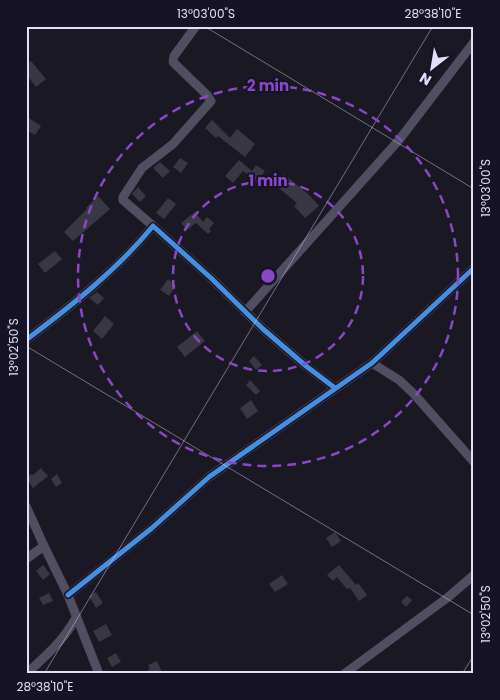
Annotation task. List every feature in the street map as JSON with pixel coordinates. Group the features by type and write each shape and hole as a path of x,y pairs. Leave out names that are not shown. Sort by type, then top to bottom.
{"street":[{"path":"196,26 174,56 172,62 208,96 210,101 173,144 142,168 122,199 300,361 335,388"},
{"path":"245,312 399,140 474,42"},
{"path":"26,340 109,272 153,226"},
{"path":"68,595 152,528 209,477 372,363 474,268"},
{"path":"372,363 399,380 413,393 474,462"},
{"path":"26,506 68,595 99,674"},
{"path":"26,559 44,546"},
{"path":"344,674 447,598 474,575"},
{"path":"26,674 67,635 76,618"}],"building":[{"path":"31,61 46,79 36,87 26,74 26,64"},
{"path":"26,116 41,126 35,135 26,130"},
{"path":"212,120 230,138 237,129 255,144 245,157 218,136 216,138 205,128"},
{"path":"180,158 188,163 181,173 173,167"},
{"path":"239,160 252,171 256,165 265,171 257,182 243,171 233,183 225,176"},
{"path":"160,162 170,171 163,178 153,168"},
{"path":"284,174 319,206 305,218 294,206 297,203 275,185"},
{"path":"138,187 146,196 140,202 132,194"},
{"path":"98,196 110,209 73,241 64,232"},
{"path":"168,198 176,204 164,219 156,213"},
{"path":"195,212 203,222 207,217 214,223 209,229 211,231 208,234 196,223 187,230 181,223"},
{"path":"55,251 62,259 45,273 38,264"},
{"path":"168,279 176,286 169,296 160,290"},
{"path":"97,292 104,298 98,305 89,298"},
{"path":"105,316 114,324 102,339 93,331"},
{"path":"197,331 205,341 185,357 177,347"},
{"path":"254,356 262,365 256,370 249,361"},
{"path":"250,380 260,391 256,395 246,385"},
{"path":"251,400 258,411 247,419 240,408"},
{"path":"41,468 48,476 33,488 26,478"},
{"path":"57,474 62,483 56,487 51,479"},
{"path":"335,532 341,541 332,547 326,538"},
{"path":"43,565 50,574 43,580 36,571"},
{"path":"339,565 356,585 358,583 367,595 359,601 350,588 345,587 337,577 333,581 327,575"},
{"path":"282,575 288,584 275,592 269,584"},
{"path":"96,592 103,603 96,608 89,596"},
{"path":"49,593 53,601 43,605 39,598"},
{"path":"407,596 412,600 406,607 401,602"},
{"path":"106,624 112,635 99,642 93,631"},
{"path":"116,653 121,662 112,667 107,658"},
{"path":"157,661 162,672 159,674 140,674 150,669 148,665"}],"cycle path":[{"path":"26,340 76,301 109,272 153,226 211,278 263,329 335,388"},
{"path":"68,595 152,528 209,477 372,363 474,268"}]}
